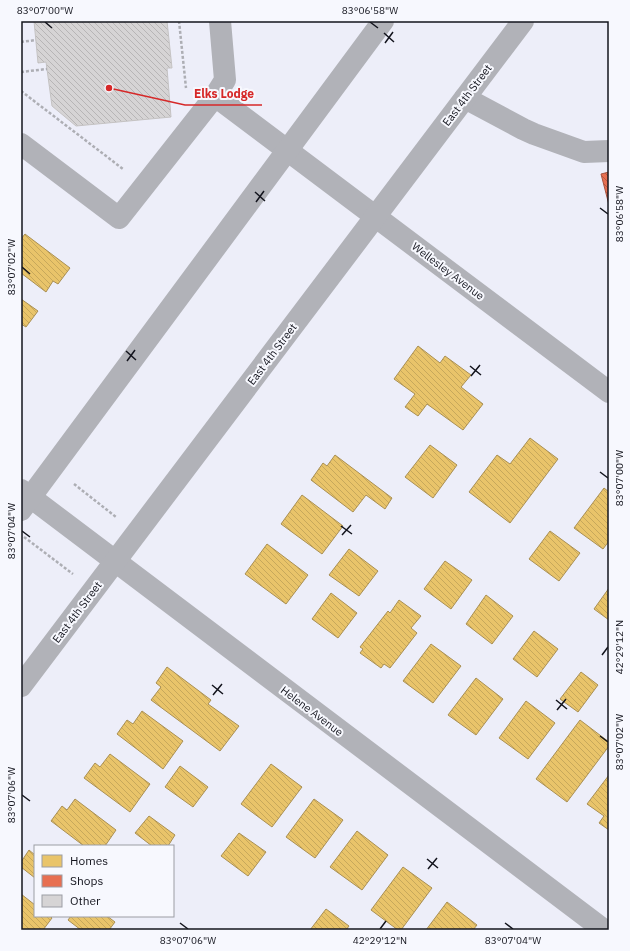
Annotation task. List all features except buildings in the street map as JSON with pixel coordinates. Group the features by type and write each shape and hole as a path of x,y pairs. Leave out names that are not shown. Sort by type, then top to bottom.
{"street":[{"path":"21,144 119,218 215,96 225,80 220,21"},
{"path":"24,499 287,151 383,21"},
{"name":"East 4th Street","path":"21,686 523,21"},
{"name":"Wellesley Avenue","path":"215,96 609,392"},
{"path":"465,98 523,129 548,139 584,152 609,151"},
{"name":"Helene Avenue","path":"24,499 116,560 250,664 604,930"}],"path":[{"path":"179,21 187,94"},
{"path":"21,42 36,40"},
{"path":"21,72 47,69"},
{"path":"21,91 126,171"},
{"path":"73,484 121,520"},
{"path":"23,536 78,578"}],"place":[{"name":"Elks Lodge","path":"109,88"}]}
